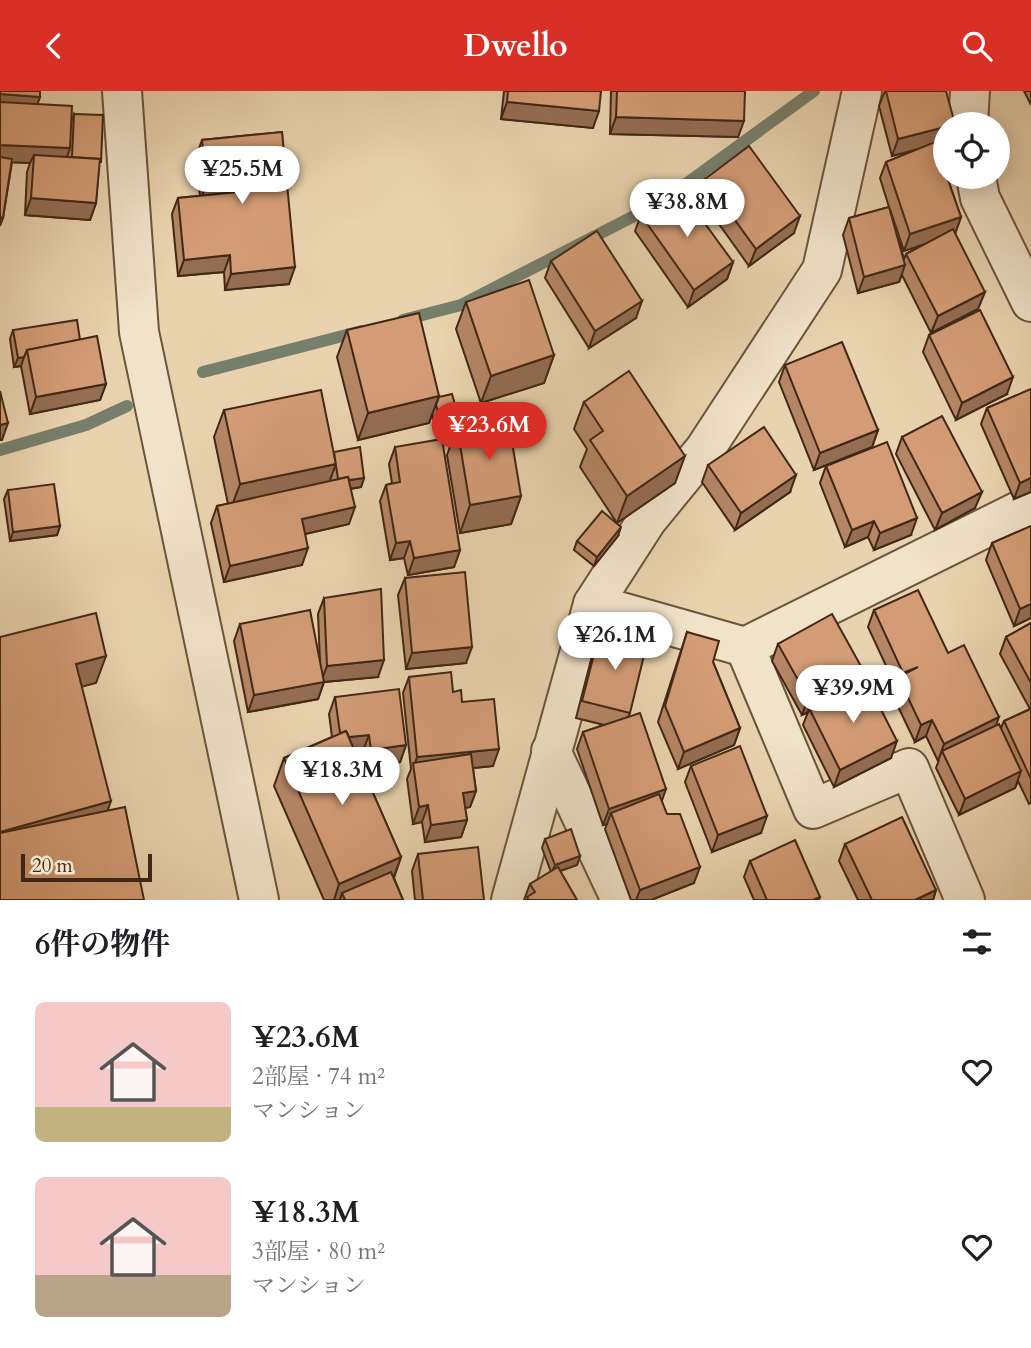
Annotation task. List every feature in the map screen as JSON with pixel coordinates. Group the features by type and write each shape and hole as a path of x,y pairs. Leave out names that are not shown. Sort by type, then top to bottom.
{"street":[{"path":"122,91 139,333 260,900"},
{"path":"511,900 527,852 551,751 572,689 593,604 647,520 705,449 822,270 862,91"},
{"path":"969,112 970,91"},
{"path":"978,189 980,198 1031,302"},
{"path":"593,604 745,647 1031,505"},
{"path":"745,647 813,809 909,768 965,900"},
{"path":"551,751 621,900"}],"building":[{"path":"0,91 40,91 40,97 0,94"},
{"path":"508,91 601,91 599,111 507,102"},
{"path":"617,91 745,91 744,121 616,117"},
{"path":"886,91 946,91 952,112 933,112 933,130 898,139"},
{"path":"0,102 72,106 70,148 0,145"},
{"path":"74,114 103,115 101,162 100,159 72,157"},
{"path":"282,132 295,267 231,274 230,255 184,260 178,198 237,192 236,180 207,183 202,140"},
{"path":"933,143 933,189 951,189 961,217 910,234 886,162"},
{"path":"749,146 800,216 756,249 705,179"},
{"path":"34,155 100,159 96,203 31,198"},
{"path":"0,157 12,159 3,218 0,217"},
{"path":"679,188 733,262 694,290 641,215"},
{"path":"889,207 905,265 864,277 849,218"},
{"path":"953,229 985,292 938,316 906,254"},
{"path":"597,231 642,301 595,331 551,261"},
{"path":"529,280 554,355 491,376 466,302"},
{"path":"980,310 1013,377 962,403 929,335"},
{"path":"419,313 439,396 368,413 347,330"},
{"path":"77,320 80,340 27,350 24,357 18,358 13,330"},
{"path":"97,336 106,384 36,397 27,350"},
{"path":"842,342 878,430 820,453 785,365"},
{"path":"629,371 685,456 627,496 590,440 603,431 584,402"},
{"path":"1031,389 1031,478 1020,483 987,408"},
{"path":"321,390 336,464 240,484 224,410"},
{"path":"0,391 8,423 0,425"},
{"path":"452,394 457,411 439,416 436,405 439,397"},
{"path":"942,416 982,492 942,513 902,437"},
{"path":"508,418 521,496 470,505 457,427"},
{"path":"764,427 796,475 741,513 708,465"},
{"path":"442,439 460,550 414,558 410,541 396,543 386,485 400,482 395,447"},
{"path":"887,442 917,518 880,533 874,521 852,530 826,466"},
{"path":"360,447 364,478 338,479 334,452"},
{"path":"348,477 355,507 302,519 308,548 230,566 217,506"},
{"path":"54,484 60,526 13,532 8,490"},
{"path":"602,511 621,527 597,557 577,541"},
{"path":"1031,526 1031,604 1020,609 992,543"},
{"path":"465,572 472,647 412,653 405,578"},
{"path":"381,589 384,660 327,666 324,598"},
{"path":"918,590 948,653 964,645 999,717 944,744 932,720 921,725 898,677 918,667 903,673 874,610"},
{"path":"310,610 324,682 254,695 240,624"},
{"path":"96,613 106,656 76,664 111,801 0,832 0,637"},
{"path":"832,614 862,668 808,698 778,644"},
{"path":"1031,623 1031,683 1006,637"},
{"path":"600,631 647,643 630,713 582,701"},
{"path":"687,632 719,641 713,662 740,728 684,752 665,706"},
{"path":"451,672 453,692 461,690 462,702 494,699 499,749 417,757 409,677"},
{"path":"866,680 897,741 840,770 809,708"},
{"path":"399,689 406,745 371,750 369,735 349,737 346,731 340,733 335,697"},
{"path":"1031,709 1031,779 1004,721"},
{"path":"640,713 666,789 609,809 583,732"},
{"path":"999,724 1021,771 965,799 942,751"},
{"path":"346,731 401,857 339,884 284,758"},
{"path":"740,746 767,816 718,835 691,766"},
{"path":"471,754 476,791 463,793 467,820 431,825 428,805 419,807 413,763"},
{"path":"659,794 667,814 680,814 700,867 640,890 611,813"},
{"path":"125,807 144,900 0,900 0,833"},
{"path":"902,817 936,890 915,900 872,900 845,844"},
{"path":"571,829 580,856 555,865 545,839"},
{"path":"795,840 820,897 813,900 767,900 750,861"},
{"path":"478,847 484,900 423,900 418,854"},
{"path":"558,867 577,900 529,900 527,897 535,892 530,884"},
{"path":"391,872 403,900 345,900 342,893"}],"waterway":[{"path":"403,320 461,305 636,215 683,186 814,91"},
{"path":"203,372 362,331"},
{"path":"0,450 86,425 127,406"}]}
